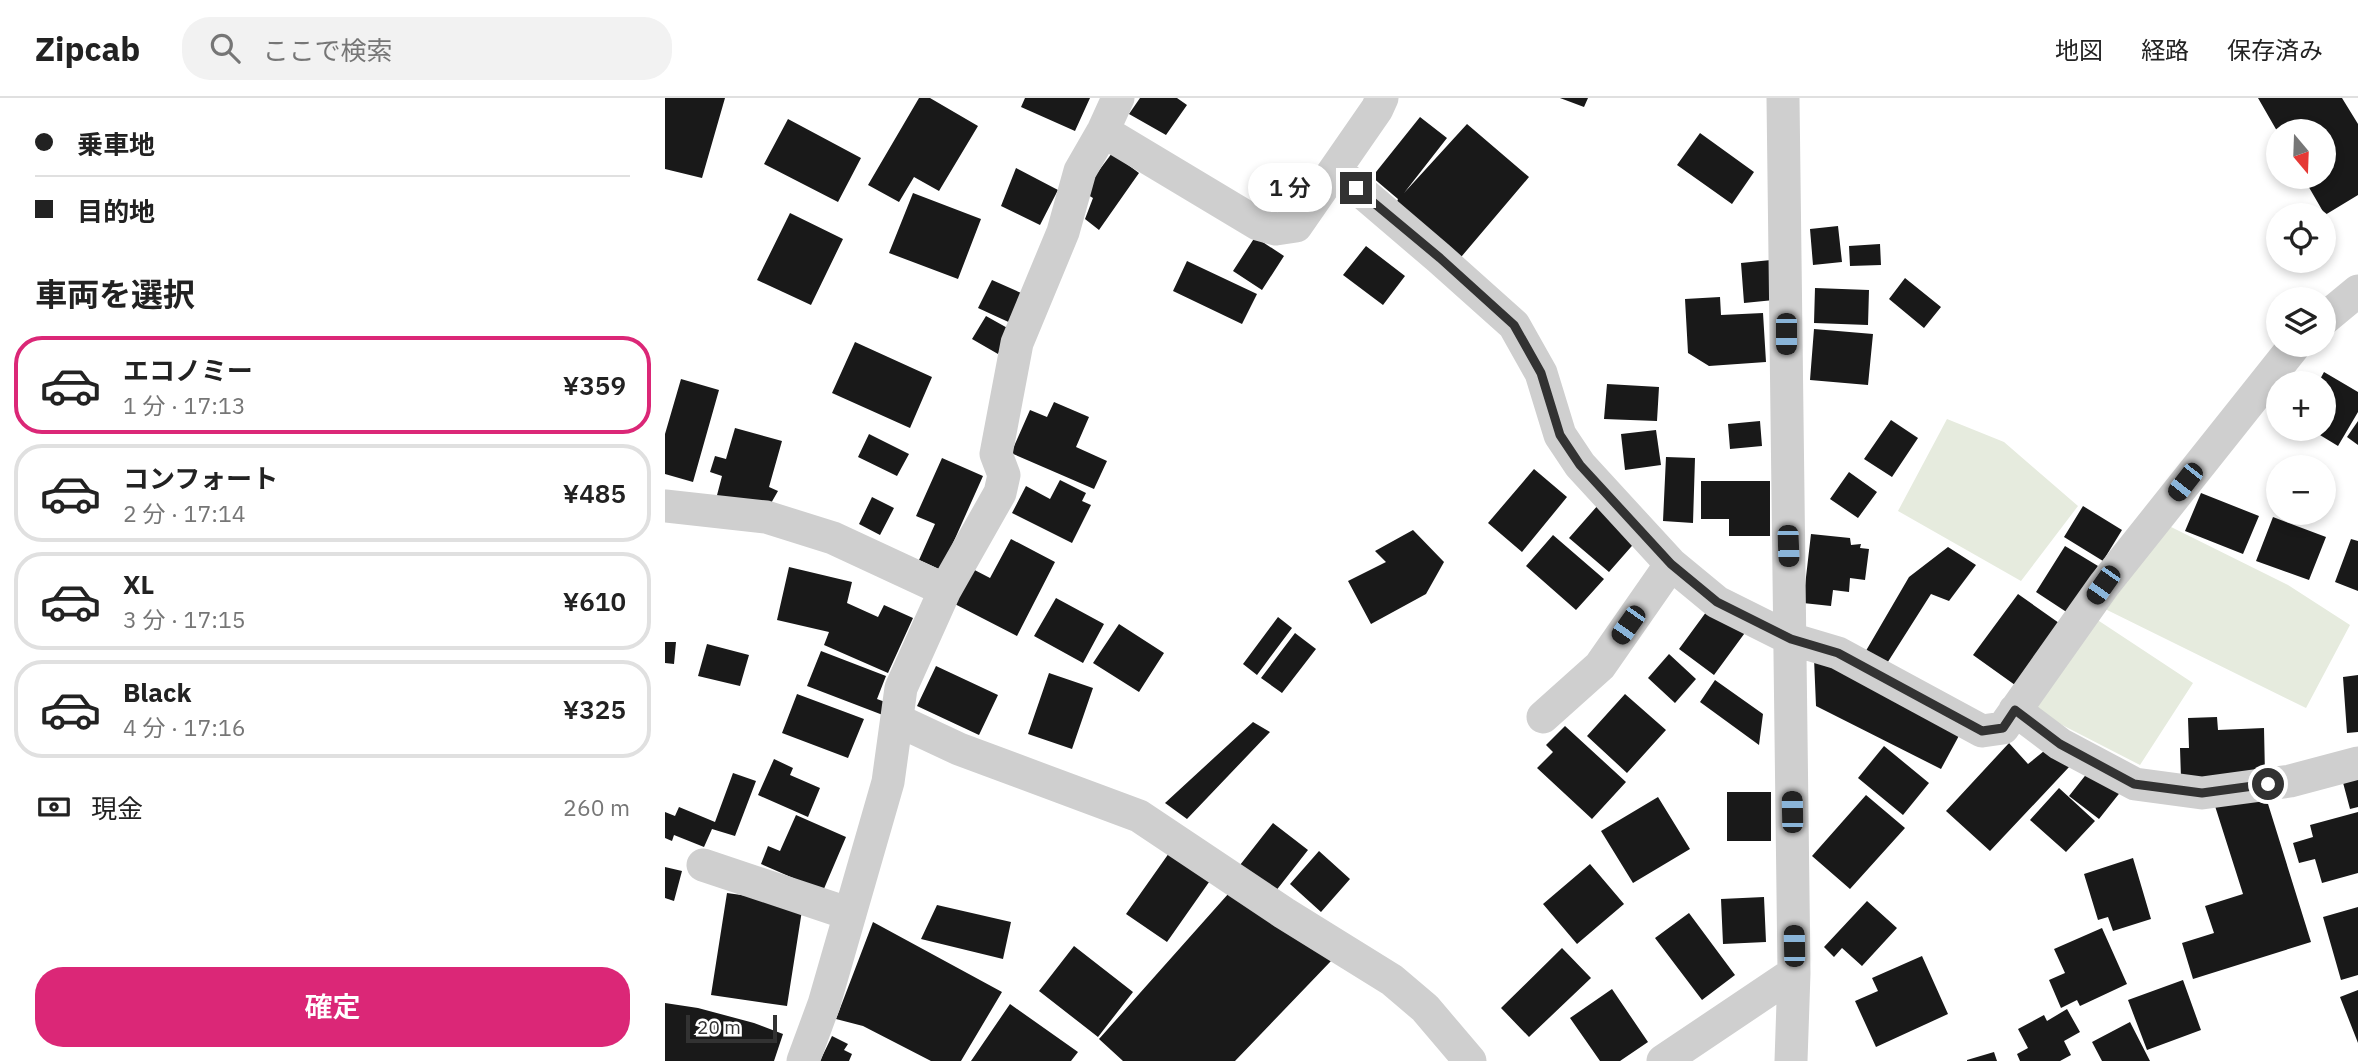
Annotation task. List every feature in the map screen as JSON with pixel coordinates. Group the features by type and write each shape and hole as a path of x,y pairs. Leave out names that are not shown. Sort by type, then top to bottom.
{"street":[{"path":"803,1061 824,1004 888,782 901,688 945,590 1000,493 1004,475 996,454 1017,343 1063,232 1080,171 1118,98"},
{"path":"1103,131 1258,224 1276,229 1296,226 1382,98"},
{"path":"1783,98 1794,973 1791,1061"},
{"path":"1336,170 1514,325 1541,373 1560,435 1580,465 1671,564 1717,602 1791,639 1838,653 1982,731 2003,728 2103,585 2285,357"},
{"path":"2336,309 2358,291"},
{"path":"665,506 766,517 833,538 945,590"},
{"path":"1543,717 1600,666 1671,564"},
{"path":"2015,710 2060,744 2134,784 2202,793 2290,781 2358,764"},
{"path":"897,720 959,749 1139,816 1284,913 1392,980 1425,1008 1470,1061"},
{"path":"703,864 850,914"},
{"path":"1663,1061 1794,973"}],"shaded area":[{"path":"1947,419 2004,442 2078,506 2021,581 1898,511"},
{"path":"2161,522 2288,585 2350,625 2306,708 2099,606"},
{"path":"2090,615 2193,683 2140,765 2025,706"}],"building":[{"path":"665,98 725,98 702,178 665,169"},
{"path":"919,98 930,98 978,126 939,191 914,177 899,202 868,185"},
{"path":"1025,98 1090,98 1075,131 1021,107"},
{"path":"1140,98 1177,98 1187,105 1166,135 1129,114"},
{"path":"1560,98 1588,98 1584,107"},
{"path":"2258,98 2342,98 2358,124 2358,195 2336,208 2336,203 2318,203 2310,189 2336,189 2336,119 2270,119"},
{"path":"1420,117 1447,138 1404,193 1467,124 1529,177 1456,263 1394,210 1398,199 1372,177"},
{"path":"788,119 861,158 838,202 764,164"},
{"path":"1700,133 1754,172 1732,204 1677,165"},
{"path":"1112,153 1139,173 1099,230 1085,219 1093,198 1083,192"},
{"path":"1016,168 1058,190 1040,225 1001,206"},
{"path":"913,193 981,219 958,279 889,253"},
{"path":"790,213 843,239 811,305 757,280"},
{"path":"1838,226 1842,262 1813,265 1810,229"},
{"path":"1255,237 1284,256 1262,290 1233,271"},
{"path":"1880,244 1881,265 1850,266 1849,246"},
{"path":"1366,246 1405,276 1383,305 1343,275"},
{"path":"1771,260 1774,300 1744,303 1741,263"},
{"path":"1187,261 1257,294 1242,324 1173,291"},
{"path":"1905,278 1941,307 1924,328 1889,299"},
{"path":"992,280 1028,296 1015,325 978,308"},
{"path":"1815,288 1869,290 1868,325 1814,323"},
{"path":"1720,297 1721,315 1763,313 1766,362 1709,366 1688,353 1685,299"},
{"path":"986,316 1011,330 998,354 972,339"},
{"path":"1814,329 1873,334 1868,385 1810,380"},
{"path":"855,342 932,377 910,428 832,393"},
{"path":"681,379 719,390 693,482 665,474 665,434"},
{"path":"2336,379 2358,392 2358,412 2338,446 2330,441 2336,441"},
{"path":"1607,384 1659,387 1657,421 1604,419"},
{"path":"1054,402 1089,417 1076,447 1107,461 1094,489 1011,453 1030,410 1047,417"},
{"path":"1891,420 1918,438 1892,477 1864,459"},
{"path":"1760,421 1762,446 1730,449 1728,424"},
{"path":"2358,421 2358,445 2347,437"},
{"path":"735,428 782,441 769,487 778,491 770,505 716,499 722,476 710,472 715,456 726,459"},
{"path":"1656,430 1661,465 1625,470 1621,434"},
{"path":"869,434 909,454 897,476 858,457"},
{"path":"1666,457 1695,458 1693,523 1663,521"},
{"path":"942,458 983,476 941,570 919,560 935,524 916,516"},
{"path":"1534,469 1567,497 1522,552 1488,523"},
{"path":"1849,472 1877,492 1858,518 1830,499"},
{"path":"1060,480 1086,493 1082,501 1091,505 1072,543 1012,513 1026,486 1050,499"},
{"path":"1701,481 1770,481 1770,536 1729,536 1729,519 1701,519"},
{"path":"2201,493 2259,516 2243,554 2185,531"},
{"path":"872,497 894,508 880,535 859,524"},
{"path":"1599,504 1638,539 1609,572 1569,538"},
{"path":"2083,506 2122,530 2103,561 2064,537"},
{"path":"2270,525 2294,525 2326,537 2309,580 2256,561"},
{"path":"1413,530 1444,562 1426,594 1371,624 1348,581 1386,562 1375,551"},
{"path":"1811,534 1850,538 1851,545 1861,544 1860,548 1869,549 1865,580 1850,578 1849,592 1833,590 1831,606 1803,603"},
{"path":"1553,535 1604,579 1576,610 1526,566"},
{"path":"1011,539 1055,562 1017,636 947,600 965,565 990,578"},
{"path":"2351,539 2358,541 2358,591 2335,582"},
{"path":"2065,546 2098,566 2068,613 2036,592"},
{"path":"1948,547 1976,565 1949,601 1931,594 1884,668 1860,661 1909,577"},
{"path":"789,567 852,582 847,603 878,617 884,605 913,618 888,673 824,645 829,632 777,620"},
{"path":"2018,594 2059,623 2015,685 1973,655"},
{"path":"1056,598 1104,624 1083,663 1034,636"},
{"path":"1712,604 1747,630 1714,675 1679,649"},
{"path":"1278,617 1292,628 1257,675 1243,664"},
{"path":"1119,624 1164,653 1139,692 1093,663"},
{"path":"1295,633 1316,649 1282,693 1261,678"},
{"path":"665,642 676,642 674,664 665,663"},
{"path":"707,644 749,655 740,686 698,676"},
{"path":"821,651 886,676 877,699 893,705 888,717 807,686"},
{"path":"1669,654 1696,679 1675,703 1648,678"},
{"path":"1814,658 1961,732 1941,769 1816,706"},
{"path":"936,666 998,695 979,735 917,706"},
{"path":"1049,673 1093,688 1072,749 1028,734"},
{"path":"2358,675 2358,732 2347,733 2343,677"},
{"path":"1715,680 1763,714 1759,745 1700,702"},
{"path":"797,694 864,719 848,758 782,733"},
{"path":"1625,694 1666,730 1627,773 1587,736"},
{"path":"2217,717 2218,730 2264,728 2265,775 2181,778 2180,748 2189,748 2188,718"},
{"path":"1253,722 1270,732 1187,819 1165,803"},
{"path":"1565,726 1626,782 1592,819 1537,768 1553,752 1546,745"},
{"path":"2009,743 2028,764 2049,747 2070,766 1990,851 1946,811"},
{"path":"1884,746 1929,783 1903,815 1858,778"},
{"path":"774,759 793,768 790,775 820,788 808,817 758,795"},
{"path":"2092,767 2122,790 2099,819 2069,796"},
{"path":"2358,771 2358,807 2350,809 2341,775"},
{"path":"733,773 756,781 735,836 712,829 704,847 674,835 672,841 665,838 665,812 675,816 679,807 715,822"},
{"path":"2059,788 2095,821 2066,852 2030,820"},
{"path":"2264,791 2311,942 2193,979 2182,943 2214,933 2205,906 2243,894 2215,806"},
{"path":"1727,792 1771,792 1771,841 1727,841"},
{"path":"1866,795 1905,828 1850,889 1812,856"},
{"path":"1658,797 1690,849 1633,883 1601,831"},
{"path":"2358,812 2358,873 2322,883 2315,859 2299,863 2293,843 2313,837 2310,825"},
{"path":"796,815 846,837 823,891 761,864 768,846 780,851"},
{"path":"1273,823 1308,850 1275,892 1240,865"},
{"path":"1174,846 1214,875 1167,942 1126,914"},
{"path":"1319,851 1350,879 1321,912 1290,884"},
{"path":"2133,858 2151,919 2113,931 2108,917 2098,920 2084,874"},
{"path":"1590,864 1624,904 1577,944 1543,904"},
{"path":"665,867 682,871 674,901 665,898"},
{"path":"1237,884 1331,961 1235,1061 1123,1061 1099,1039"},
{"path":"727,893 803,904 787,1006 711,995"},
{"path":"1764,897 1766,942 1723,944 1721,899"},
{"path":"1867,901 1897,928 1862,966 1842,948 1834,957 1824,947"},
{"path":"937,905 1011,922 1003,959 921,939"},
{"path":"2358,907 2358,975 2341,980 2323,917"},
{"path":"1689,913 1735,975 1702,1000 1655,938"},
{"path":"873,922 1002,992 961,1061 931,1061 863,1026 836,1019"},
{"path":"2102,928 2127,984 2080,1006 2077,1000 2061,1008 2049,980 2065,973 2054,949"},
{"path":"1074,946 1133,992 1098,1037 1039,991"},
{"path":"1562,948 1591,978 1529,1037 1501,1008"},
{"path":"1922,956 1948,1014 1876,1047 1855,1001 1878,991 1872,978"},
{"path":"2183,980 2201,1030 2147,1050 2128,1000"},
{"path":"1612,989 1648,1042 1620,1061 1600,1061 1570,1018"},
{"path":"2358,990 2358,1043 2340,997"},
{"path":"665,1003 698,1008 783,1034 774,1061 665,1061"},
{"path":"1010,1004 1078,1052 1071,1061 971,1061"},
{"path":"2067,1009 2080,1032 2064,1041 2071,1055 2060,1061 2020,1061 2017,1054 2028,1048 2018,1029 2044,1015 2047,1021"},
{"path":"2130,1022 2150,1061 2102,1061 2092,1042"},
{"path":"832,1036 848,1044 844,1050 852,1054 849,1061 820,1061"},
{"path":"1994,1052 1997,1061 1967,1061 1967,1060"}],"route":[{"path":"1356,188 1440,258 1514,325 1541,373 1560,435 1580,465 1671,564 1717,602 1791,639 1838,653 1982,731 2003,728 2015,710 2060,744 2134,784 2202,793 2268,784"}]}
